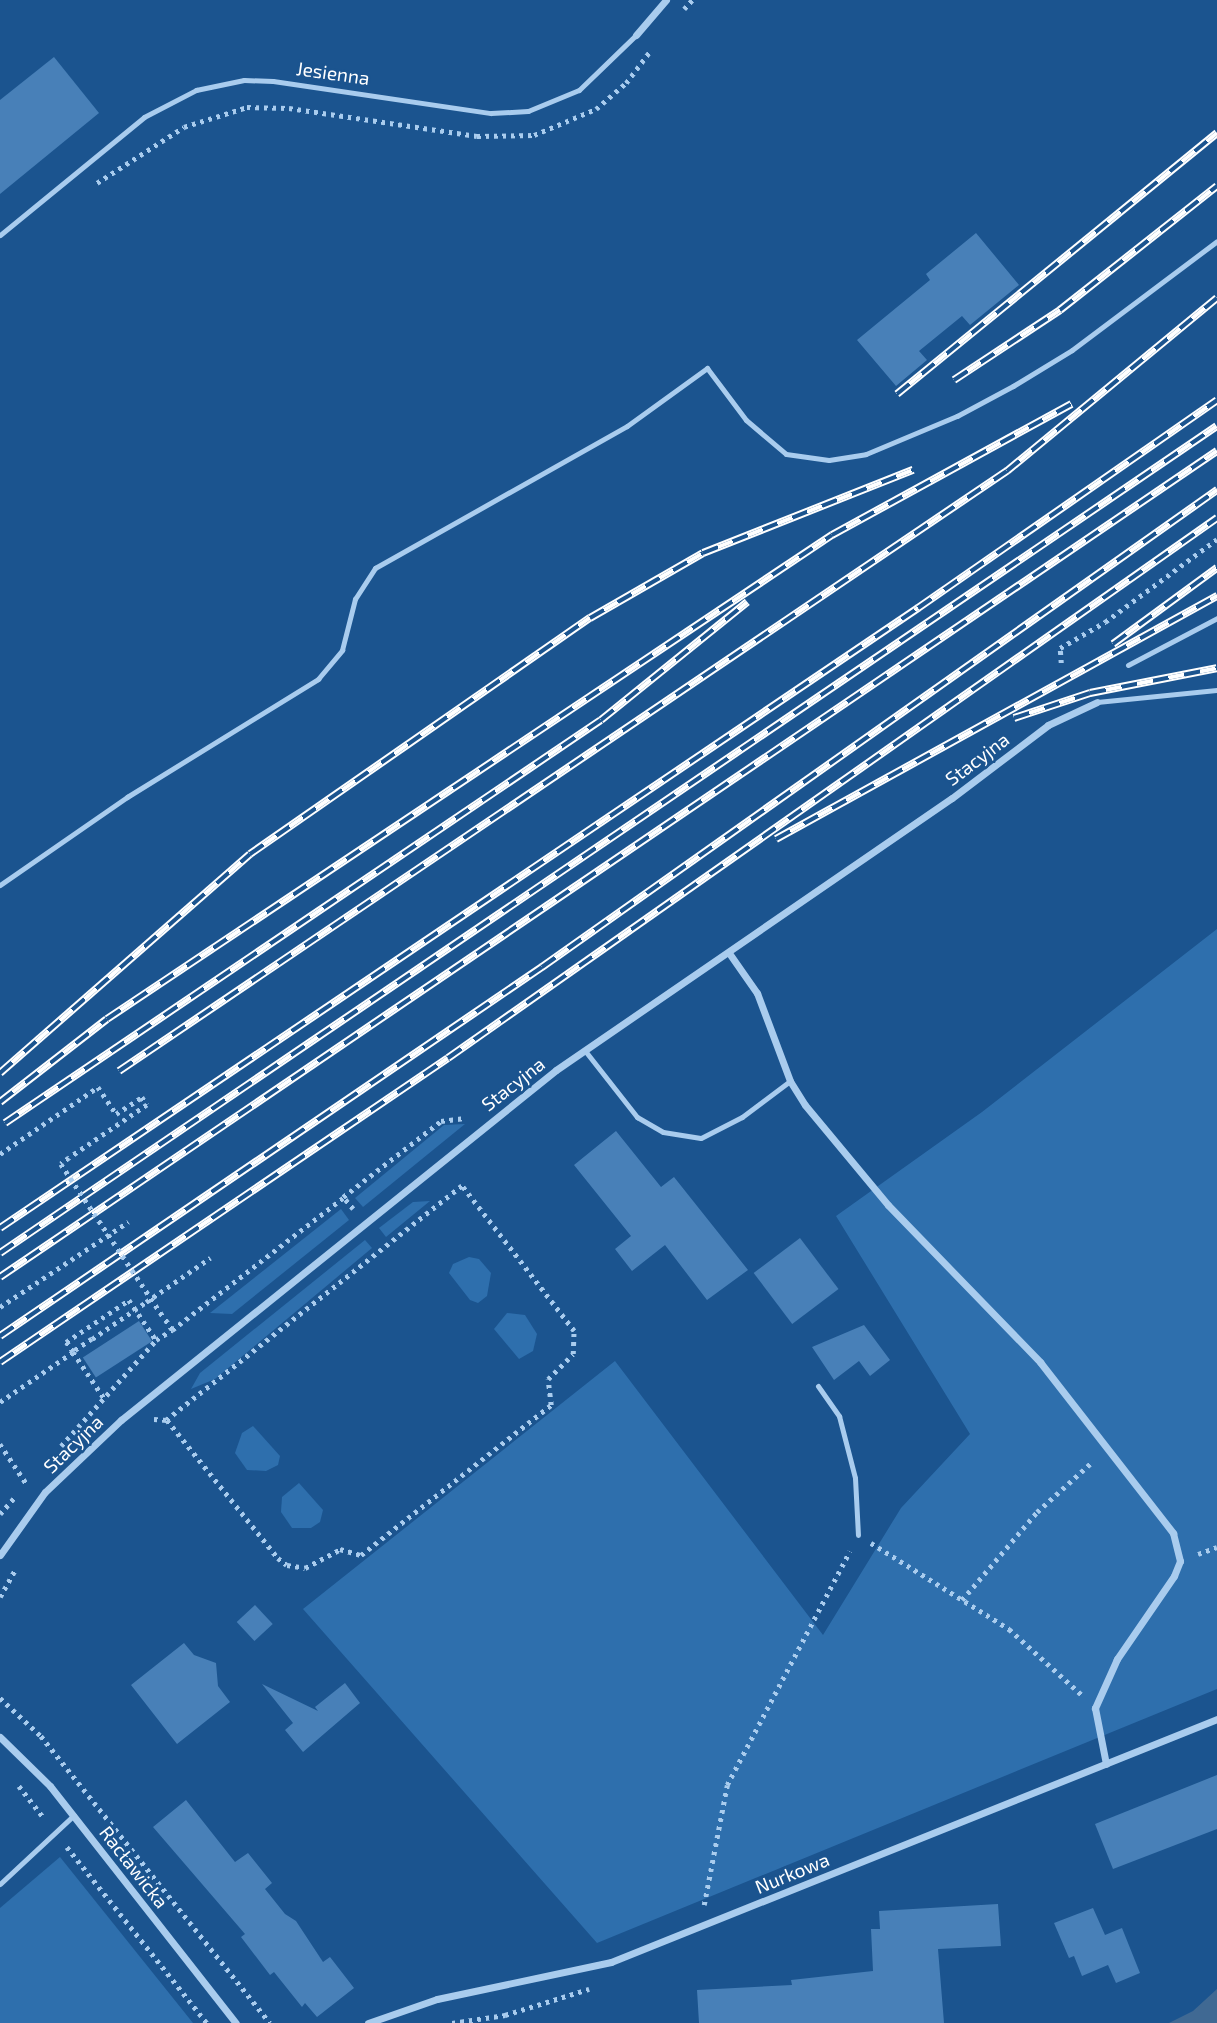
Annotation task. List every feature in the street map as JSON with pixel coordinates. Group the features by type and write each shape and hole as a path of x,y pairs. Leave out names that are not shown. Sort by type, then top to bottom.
{"street":[{"name":"Jesienna","path":"636,34 667,0"},
{"name":"Stacyjna","path":"0,1555 46,1492 121,1420 428,1170 556,1070 952,799 1048,725 1097,702"},
{"path":"729,953 765,1009 790,1081 888,1205 1040,1362 1105,1450 1173,1533 1180,1561 1117,1659 1095,1708 1105,1764"},
{"name":"Nurkowa","path":"368,2023 437,1999 590,1969 1217,1719"},
{"name":"Racławicka","path":"0,1737 27,1760 74,1815 236,2023"}],"lane":[{"name":"Jesienna","path":"0,235 144,117 196,90 244,80 273,81 491,113 528,111 579,90 636,34"},
{"path":"0,885 127,797 318,679 342,650 355,599 375,568 626,426 707,368 746,420 786,454 829,460 866,454 957,416 1013,386 1072,349 1217,241"},
{"path":"1128,665 1217,618"},
{"path":"1097,702 1217,690"},
{"path":"586,1052 637,1117 663,1132 701,1138 742,1116 790,1081"},
{"path":"818,1386 839,1416 855,1478 859,1535"},
{"path":"0,1884 74,1815"}],"path":[{"path":"677,16 692,0"},
{"path":"94,185 184,127 247,107 289,108 477,136 518,138 542,133 577,121 608,100 652,47"},
{"path":"1061,663 1060,648 1105,622 1217,539"},
{"path":"0,1154 98,1087 116,1114 142,1097 148,1105 61,1164 172,1330"},
{"path":"145,1423 153,1419 167,1420 462,1186 574,1331 573,1354 548,1379 551,1405 361,1555 340,1549 305,1568 287,1566 278,1558 167,1420"},
{"path":"53,1455 156,1340 343,1197"},
{"path":"0,1307 128,1222"},
{"path":"0,1402 210,1258"},
{"path":"121,1420 66,1342 129,1300 156,1340"},
{"path":"0,1444 27,1483"},
{"path":"962,1600 1037,1511 1105,1450"},
{"path":"0,1514 36,1474"},
{"path":"700,1927 727,1785 859,1535 1009,1629 1095,1708"},
{"path":"0,1597 21,1561"},
{"path":"0,1698 58,1756 270,2023"},
{"path":"53,1761 58,1756"},
{"path":"13,1779 207,2023"}],"shaded area":[{"path":"1217,929 1217,1689 597,1943 303,1609 615,1361 823,1635 901,1508 970,1434 836,1216 982,1112"},
{"path":"465,1124 363,1207 355,1198 444,1125"},
{"path":"430,1201 386,1237 379,1228 413,1202"},
{"path":"341,1209 349,1220 232,1314 210,1313"},
{"path":"365,1240 372,1248 215,1379 191,1389 200,1373"},
{"path":"469,1257 479,1259 491,1273 487,1296 478,1303 470,1300 449,1273 453,1264"},
{"path":"507,1313 525,1315 537,1334 533,1351 519,1359 494,1329"},
{"path":"253,1426 280,1456 278,1465 266,1471 247,1470 235,1453 242,1433"},
{"path":"299,1483 323,1510 320,1522 311,1528 292,1528 281,1512 282,1497"},
{"path":"60,1857 193,2023 0,2023 0,1908"},
{"path":"1217,1989 1217,2023 1169,2023 1193,2011"}],"building":[{"path":"54,57 99,113 0,194 0,100"},
{"path":"976,233 1019,285 970,325 962,316 919,351 927,360 896,386 857,340 930,280 926,274"},
{"path":"616,1131 661,1187 674,1177 748,1270 707,1300 665,1245 632,1271 615,1249 631,1236 574,1165"},
{"path":"800,1238 839,1289 792,1324 754,1273"},
{"path":"139,1321 152,1341 96,1378 83,1357"},
{"path":"864,1325 890,1360 870,1376 859,1361 834,1380 812,1347"},
{"path":"255,1605 273,1624 254,1641 237,1622"},
{"path":"184,1643 194,1655 216,1663 218,1686 230,1702 177,1744 131,1685"},
{"path":"345,1683 360,1703 303,1752 285,1730 293,1723 262,1684 318,1711 315,1707"},
{"path":"1217,1775 1217,1829 1113,1869 1095,1824"},
{"path":"186,1800 235,1862 248,1853 272,1883 265,1889 285,1914 296,1921 323,1962 330,1957 354,1988 317,2017 305,2003 302,2007 274,1972 270,1975 241,1937 245,1934 153,1827"},
{"path":"998,1904 1001,1946 938,1949 944,2023 699,2023 697,1990 792,1985 791,1980 873,1971 871,1929 880,1929 879,1911"},
{"path":"1093,1908 1105,1935 1122,1928 1140,1973 1116,1983 1108,1965 1082,1976 1074,1956 1069,1958 1054,1923"}],"railway":[{"path":"897,394 1217,133"},
{"path":"954,380 1060,310 1217,186"},
{"path":"119,1071 1007,471 1217,298"},
{"path":"0,1228 918,608 1217,400"},
{"path":"0,1102 107,1019 832,535 1071,404"},
{"path":"0,1253 1217,426"},
{"path":"0,1277 1217,451"},
{"path":"0,1073 250,854 590,618 703,553 913,470"},
{"path":"0,1336 542,967 1217,490"},
{"path":"0,1362 448,1058 1217,518"},
{"path":"1113,644 1217,568"},
{"path":"776,839 1217,596"},
{"path":"5,1123 601,720 747,602"},
{"path":"1014,718 1090,693 1217,668"}]}
